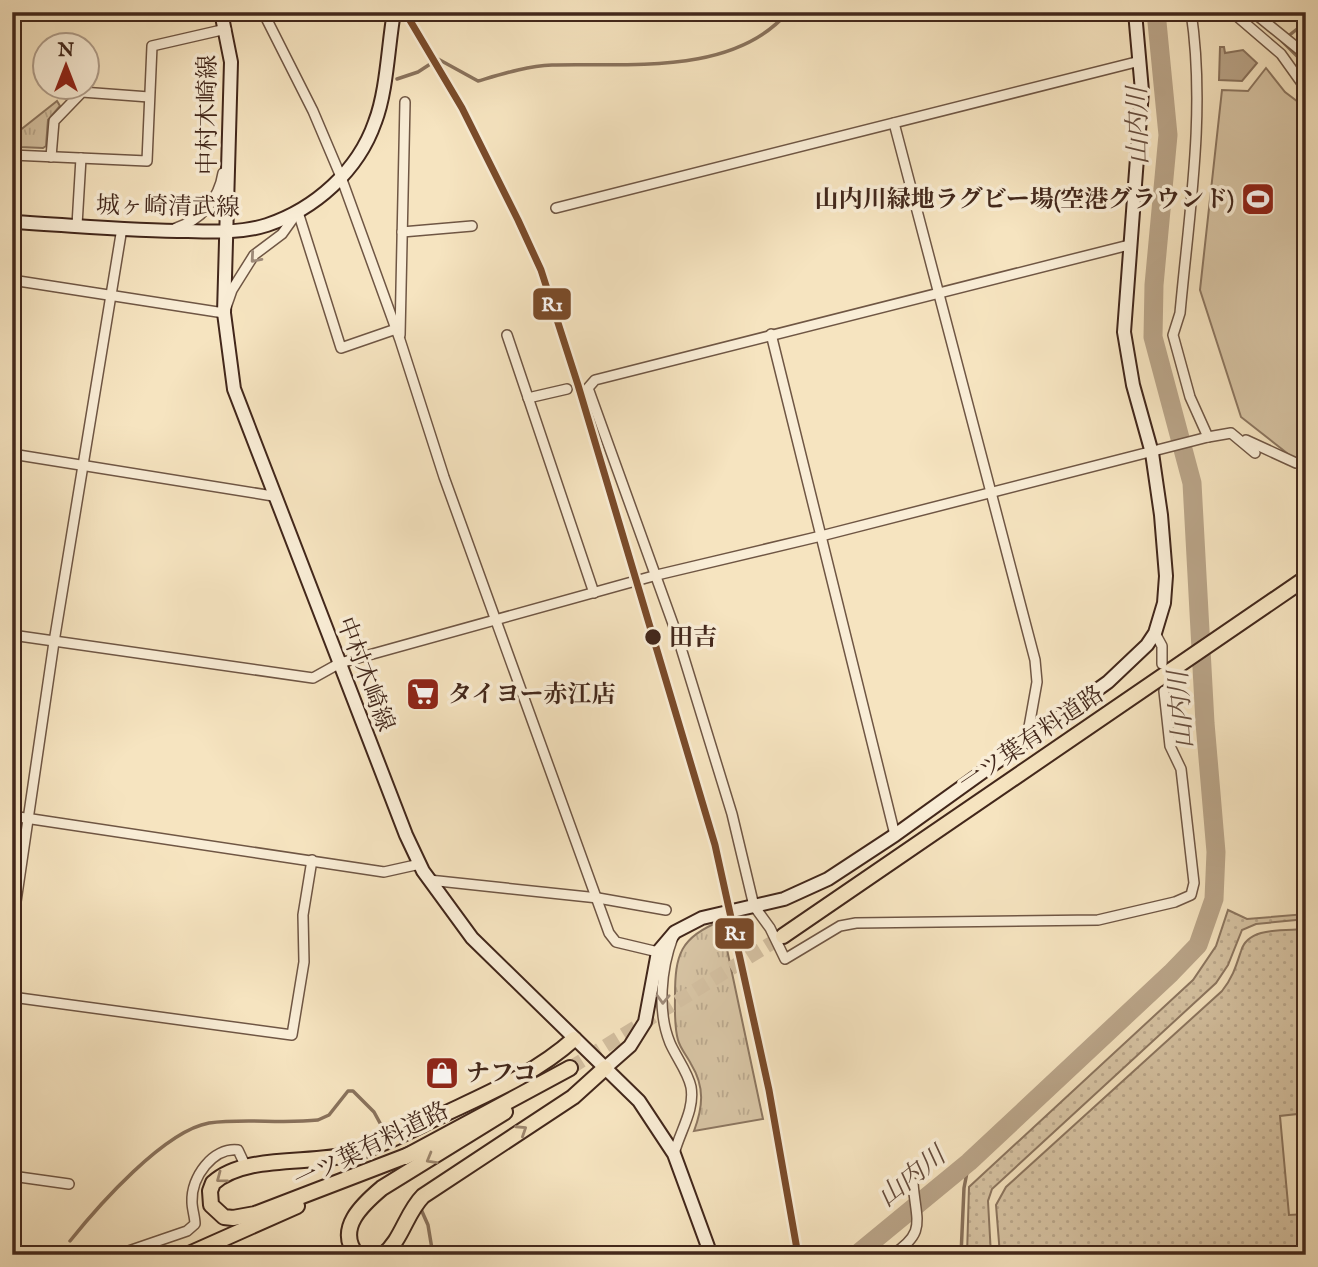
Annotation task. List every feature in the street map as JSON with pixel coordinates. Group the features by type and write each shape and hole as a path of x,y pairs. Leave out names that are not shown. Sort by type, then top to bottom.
{"main road":[{"name":"中村木崎線","path":"221,12 231,62 223,313 234,389 274,496 420,864 429,880 472,938 639,1101 674,1154 710,1255"},
{"path":"383,1255 395,1242 410,1211 423,1196 573,1097 630,1046 645,1022 658,952 675,932 702,918 784,900 828,879 895,835 1108,682 1147,645 1155,633 1164,603 1166,576 1158,452 1127,357 1125,306 1140,126 1140,61 1135,12"},
{"name":"城ヶ崎清武線","path":"12,222 227,232 266,226 298,212 323,197 341,177 361,151 376,121 393,17"},
{"name":"一ツ葉有料道路","path":"783,936 1169,665 1229,630 1306,578"},
{"path":"414,1153 255,1214 224,1217 211,1205 210,1191 213,1183 220,1177 246,1167 332,1158 382,1143 510,1083 550,1060 575,1039"},
{"name":"一ツ葉有料道路","path":"187,1255 414,1153 570,1068 482,1129 375,1194 358,1212 349,1230 349,1242 357,1255"}],"street":[{"path":"263,12 313,111 341,177 554,785 616,942 658,952"},
{"path":"1191,12 1196,56 1196,113 1180,313 1173,335 1204,438"},
{"path":"1232,12 1282,54 1306,89"},
{"path":"1253,12 1306,55"},
{"path":"12,155 147,160 152,46 226,29"},
{"path":"556,208 1140,61"},
{"path":"51,157 54,121 82,92 149,97"},
{"path":"400,340 405,102"},
{"path":"894,122 1035,660 1037,682 1027,738"},
{"path":"164,231 185,225 208,208 220,190 230,147"},
{"path":"77,225 81,158"},
{"path":"298,212 341,348 396,329"},
{"path":"12,280 223,313 232,290 254,255 282,234 298,212"},
{"path":"402,232 472,226"},
{"path":"12,929 54,642 122,228"},
{"path":"1129,245 771,334 589,384 657,575 732,814 754,906 770,928 785,959 840,926 856,923 1098,920 1175,902 1191,895 1194,883 1181,769 1170,746 1164,691"},
{"path":"771,334 895,835"},
{"path":"507,335 594,593"},
{"path":"528,398 567,388"},
{"path":"1231,433 1255,453"},
{"path":"12,635 313,678 340,663 657,575 1158,452 1204,438 1231,433 1296,463"},
{"path":"12,454 274,496"},
{"path":"1155,633 1169,665"},
{"path":"12,816 384,872 420,864"},
{"path":"12,997 292,1035 304,962 303,915 312,860"},
{"path":"429,880 598,898 666,911"},
{"path":"674,1154 691,1111 691,1085 670,1042 662,1018 668,951 675,932"},
{"path":"117,1255 187,1231 195,1224 192,1201 194,1190 206,1164 219,1152 238,1150 246,1167"},
{"path":"12,1176 69,1184"},
{"path":"892,1255 910,1244 917,1228 912,1184"}],"green space":[{"name":"山内川緑地ラグビー場(空港グラウンド)","path":"1266,68 1285,92 1306,108 1306,468 1241,417 1200,290 1222,90 1248,91"},
{"path":"58,102 60,106 48,120 46,146 20,147 14,135"},
{"path":"1228,910 1247,919 1306,914 1306,919 1256,924 1242,930 1228,965 1216,983 992,1189 988,1201 991,1255 967,1255 969,1187 1193,980 1216,946"},
{"path":"721,921 763,1119 694,1131 701,1097 696,1072 680,1046 677,1035 676,969 688,941 707,927"},
{"path":"1306,929 1306,1113 1280,1116 1289,1215 1306,1214 1306,1255 1000,1255 996,1205 1006,1187 1222,991 1232,976 1245,943 1251,937 1268,931"}],"shaded area":[{"path":"1220,47 1224,47 1225,53 1243,50 1257,63 1242,81 1219,80"}],"waterway":[{"path":"397,79 418,72 438,59 478,81 552,65 678,62 738,47 765,33 788,12"},
{"name":"山内川","path":"856,1255 969,1162 1171,973 1198,945 1214,899 1216,852 1205,723 1192,483 1153,337 1154,285 1168,135 1156,12"},
{"path":"1306,22 1282,41 1306,65"},
{"path":"70,1241 133,1172 172,1140 191,1129 222,1122 318,1120 329,1115 348,1091 353,1091 374,1112 386,1134"},
{"path":"961,1255 964,1188 969,1162"},
{"path":"420,1207 428,1225 433,1255"}],"tunnel":[{"path":"570,1068 783,936"}],"transit line":[{"name":"R1","path":"405,12 462,108 518,220 541,270 578,385 715,845 769,1090 798,1255"}],"place":[{"name":"山内川緑地ラグビー場(空港グラウンド)","path":"1258,199"},
{"name":"田吉","path":"653,637"},
{"name":"タイヨー赤江店","path":"423,694"},
{"name":"ナフコ","path":"442,1073"}]}
